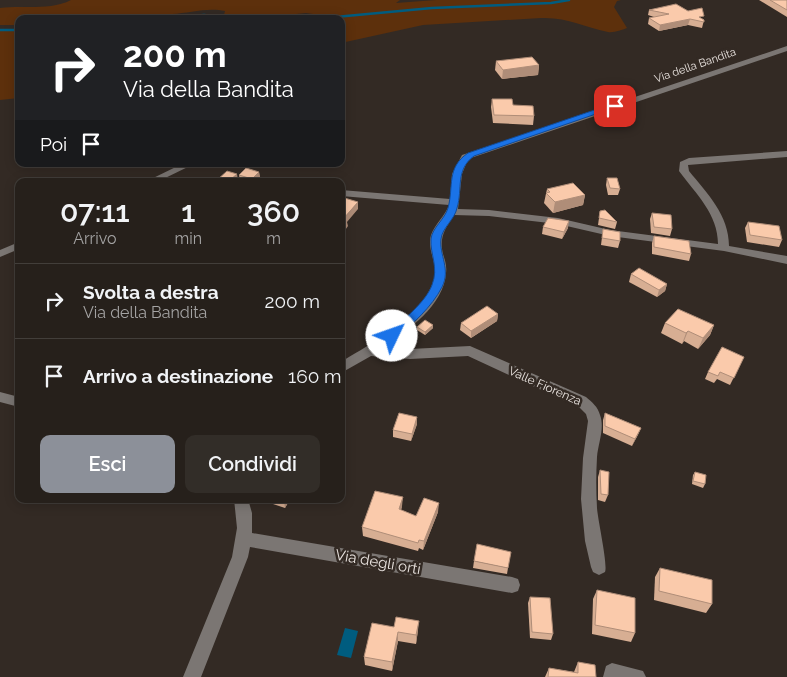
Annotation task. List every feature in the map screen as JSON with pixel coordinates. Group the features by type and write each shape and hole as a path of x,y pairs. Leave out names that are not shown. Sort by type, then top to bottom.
{"street":[{"name":"Via della Bandita","path":"345,366 371,351 405,326 436,288 441,268 436,238 453,208 459,167 462,161 469,156 787,48"},
{"path":"724,248 725,237 722,223 684,171 683,164 689,161 787,154"},
{"path":"159,178 182,167"},
{"path":"345,193 374,197 405,197 453,208 552,220 610,233 724,248 787,260"},
{"path":"0,254 15,247"},
{"name":"Valle Fiorenza","path":"371,351 410,354 470,351 581,401 588,406 593,412 594,420 590,459 592,537 599,567"},
{"path":"0,397 15,401"},
{"path":"192,677 237,566 244,539 245,514 242,503"},
{"name":"Via degli orti","path":"244,539 512,585"},
{"path":"612,677 612,672 637,677"}],"shaded area":[{"path":"71,0 400,0 396,3 436,0 621,0 617,1 614,7 627,28 608,32 567,21 541,18 423,25 345,42 345,15 306,13 286,15 224,15 225,11 219,10 153,15 15,15 15,25 0,25 0,8 45,7"},
{"path":"0,31 15,31 15,98 0,100"}],"water":[{"path":"345,628 358,631 351,658 337,655"}],"building":[{"path":"770,0 787,0 787,10"},
{"path":"676,4 688,11 702,8 704,16 699,17 704,22 690,19 660,25 649,18 669,14 649,10"},
{"path":"532,57 539,65 503,70 496,61"},
{"path":"492,99 512,99 513,105 533,106 534,116 494,115"},
{"path":"246,168 259,172 253,178 239,175"},
{"path":"227,171 237,174 232,178 219,178"},
{"path":"607,178 617,178 620,189 610,188"},
{"path":"573,183 585,195 555,202 546,193 550,192 547,189"},
{"path":"345,198 358,202 345,217"},
{"path":"605,210 617,222 599,218 600,211"},
{"path":"652,213 671,215 672,229 654,227"},
{"path":"548,218 569,221 564,232 543,227"},
{"path":"748,222 779,226 782,240 750,235"},
{"path":"603,229 620,232 620,241 602,238"},
{"path":"654,236 689,241 691,254 654,247"},
{"path":"639,268 667,284 659,290 631,274"},
{"path":"487,306 498,314 471,331 461,323"},
{"path":"678,309 714,325 703,338 688,331 686,333 665,323"},
{"path":"425,320 433,325 425,332 417,327"},
{"path":"722,347 744,357 734,378 720,372 718,376 708,372"},
{"path":"399,413 417,417 412,434 393,430"},
{"path":"605,413 641,428 635,439 605,426"},
{"path":"600,470 609,472 608,495 601,494"},
{"path":"695,472 706,475 705,484 693,481"},
{"path":"375,491 403,497 399,509 416,516 424,498 439,503 424,541 419,540 418,543 362,527"},
{"path":"477,544 511,552 508,568 474,561"},
{"path":"660,568 712,580 712,604 659,591"},
{"path":"597,590 635,598 635,633 595,625"},
{"path":"530,597 550,598 553,634 532,632"},
{"path":"396,617 419,621 416,635 398,632 392,662 364,657 372,623 394,627"},
{"path":"578,662 595,665 596,677 548,677 549,668 578,673"}],"waterway":[{"path":"345,16 432,8 551,3 569,0"},
{"path":"0,30 15,30"}],"route":[{"path":"392,336 418,312 437,286 441,276 441,268 436,238 452,209 458,170 462,161 471,154 615,106"}]}
